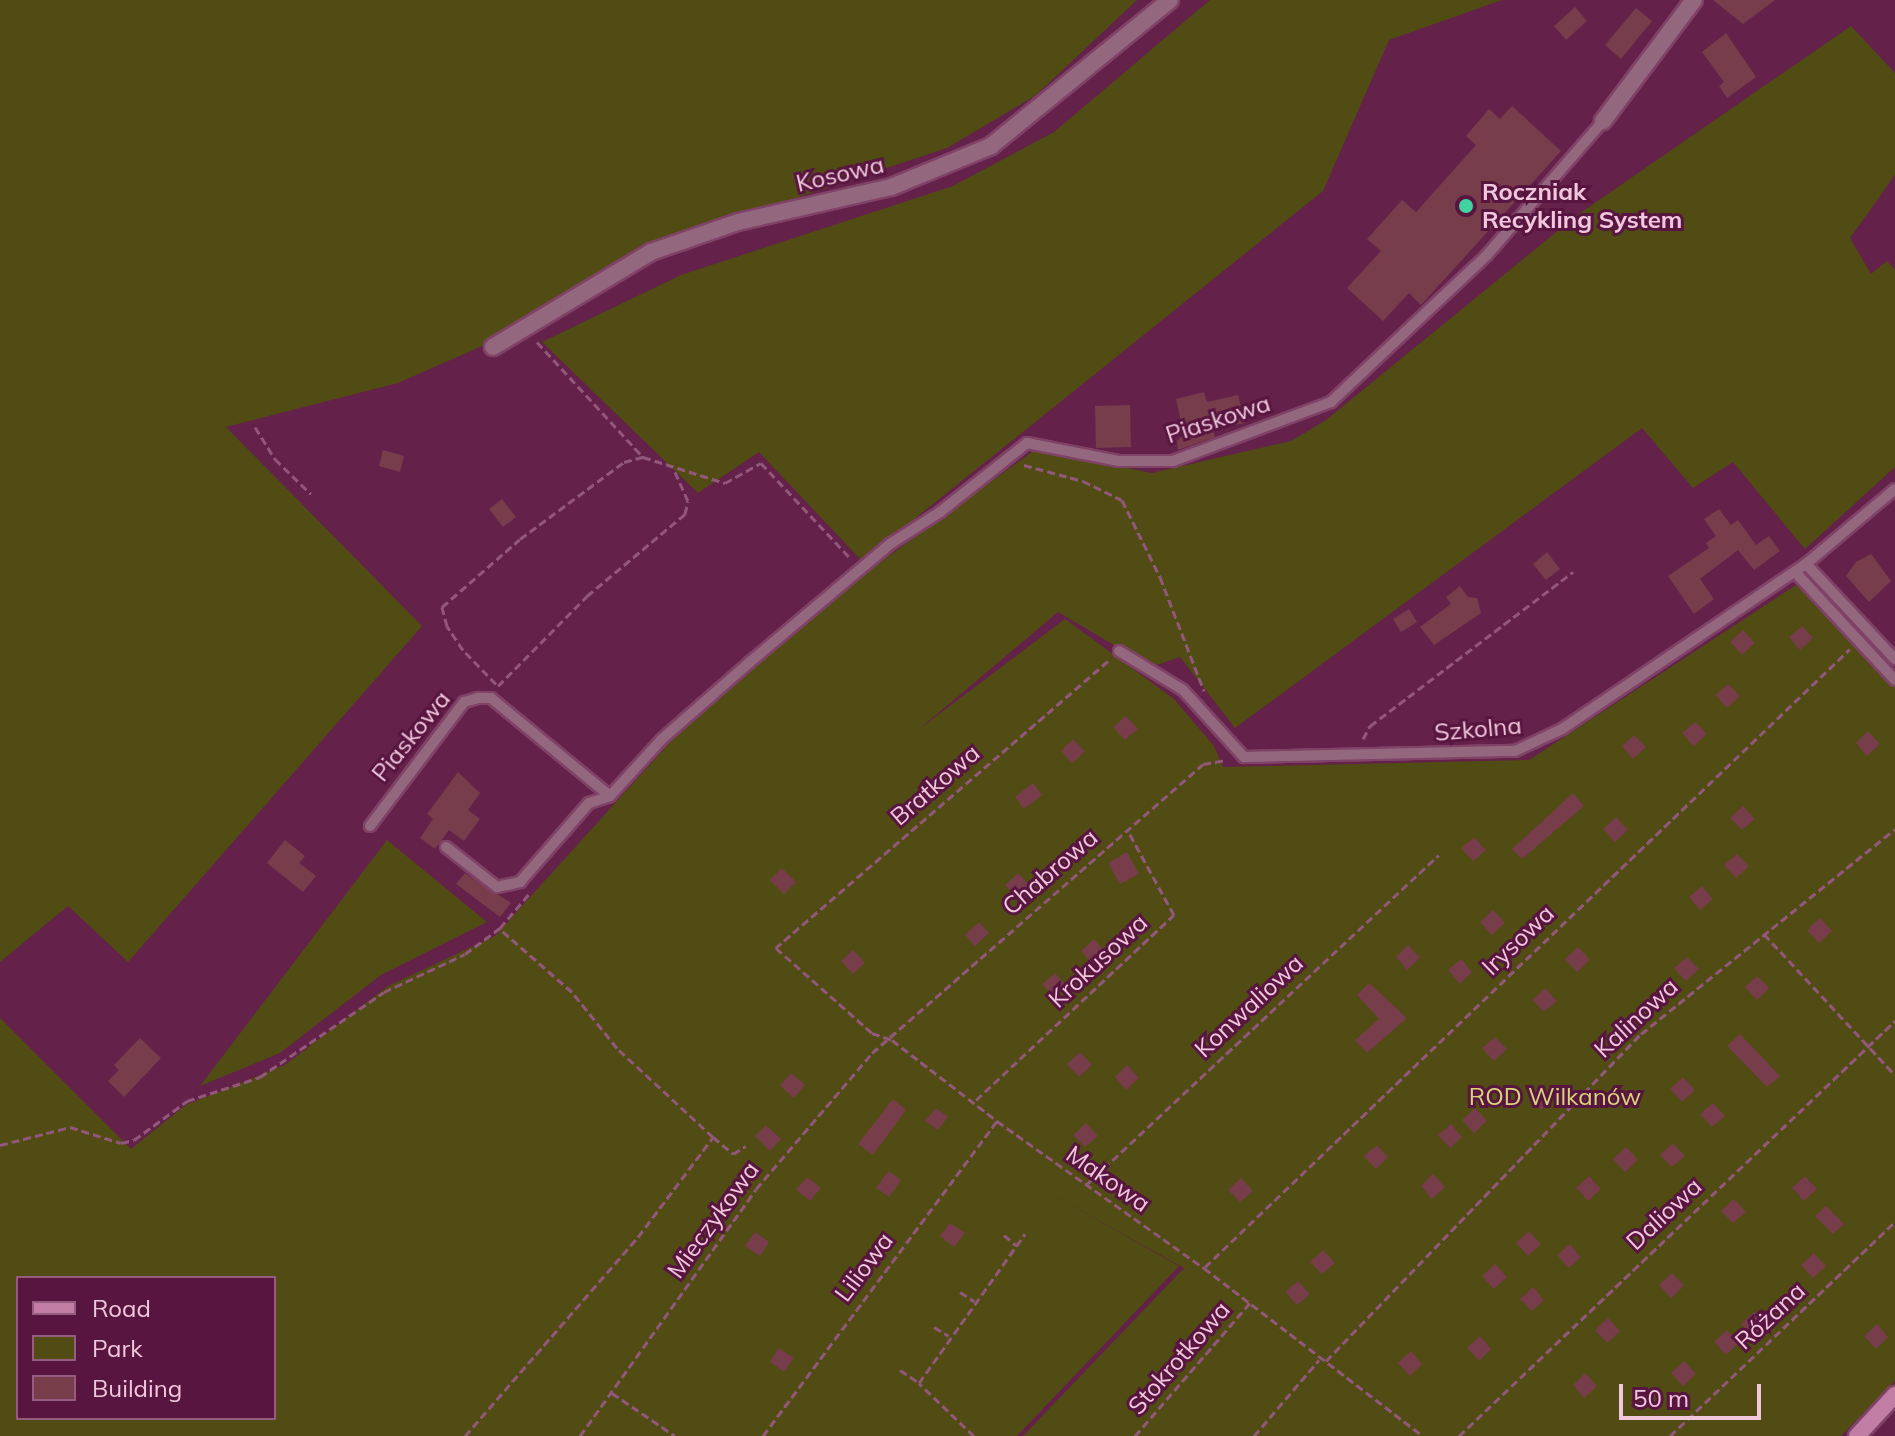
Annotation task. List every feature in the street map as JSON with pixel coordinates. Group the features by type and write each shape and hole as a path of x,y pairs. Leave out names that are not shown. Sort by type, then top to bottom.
{"main road":[{"path":"1857,1436 1895,1395"}],"street":[{"name":"Kosowa","path":"493,347 651,252 738,222 891,187 991,146 1170,0"},
{"name":"Piaskowa","path":"1603,121 1694,0"}],"lane":[{"name":"Piaskowa","path":"446,847 497,887 520,882 589,803 610,796 662,739 861,570 1009,460 1027,443 1119,461 1173,461 1331,402 1487,255 1603,121"},
{"name":"Szkolna","path":"1244,757 1515,751 1533,745 1795,572 1895,489"},
{"path":"1806,564 1895,659"},
{"path":"1795,572 1895,680"},
{"path":"1119,651 1183,690 1244,757"},
{"name":"Piaskowa","path":"370,826 464,702 491,698 610,796"}],"path":[{"path":"523,328 643,457 675,471 725,483 761,463 861,570"},
{"path":"255,427 275,459 311,494"},
{"path":"498,686 463,650 447,626 442,607 532,530 624,462 643,457"},
{"path":"1009,460 1083,481 1122,500 1182,631 1211,718"},
{"path":"491,698 498,686 587,596 685,514 688,501 675,471"},
{"path":"1366,755 1363,738 1370,726 1573,572"},
{"name":"Irysowa","path":"1204,1268 1858,641"},
{"name":"Bratkowa","path":"776,948 1119,651"},
{"name":"Chabrowa","path":"892,1040 1203,764 1244,757"},
{"name":"Krokusowa","path":"975,1101 1174,915 1127,829"},
{"name":"Kalinowa","path":"1325,1362 1641,1034 1895,829"},
{"name":"Konwaliowa","path":"1086,1185 1439,855"},
{"path":"0,1145 70,1127 121,1143 134,1140 187,1101 273,1070 384,992 465,954 504,923"},
{"path":"500,928 572,992 617,1048 713,1137 733,1154 746,1146"},
{"path":"1764,933 1895,1075"},
{"name":"Makowa","path":"776,948 872,1033 892,1040 997,1121 1204,1268 1423,1436"},
{"name":"Daliowa","path":"1459,1436 1895,1021"},
{"name":"Mieczykowa","path":"580,1436 764,1179 872,1053 892,1040"},
{"name":"Liliowa","path":"763,1436 997,1121"},
{"path":"465,1436 638,1237 713,1137"},
{"name":"Różana","path":"1670,1436 1895,1222"},
{"path":"919,1383 949,1336 1025,1234"},
{"path":"1004,1235 1016,1245"},
{"path":"960,1292 974,1301"},
{"name":"Stokrotkowa","path":"1135,1436 1250,1303"},
{"path":"934,1327 949,1336"},
{"path":"1254,1436 1320,1358"},
{"path":"900,1370 919,1383 974,1436"},
{"path":"611,1392 675,1436"}],"green space":[{"path":"0,0 1137,0 1035,96 947,148 636,251 489,343 398,383 226,427 422,626 128,962 68,906 0,962"},
{"path":"1210,0 1502,0 1389,40 1323,191 862,561 759,452 698,493 542,342 681,275 953,186 1054,132"},
{"name":"ROD Wilkanów","path":"1851,26 1895,73 1895,175 1850,238 1871,274 1887,261 1895,270 1895,467 1805,549 1733,462 1693,488 1642,428 1235,728 1180,657 1151,667 1058,612 918,730 1065,619 1174,699 1214,746 1223,767 1529,760 1796,585 1812,600 1821,592 1895,674 1895,1381 1841,1436 1023,1436 1184,1268 1041,1188 1179,1266 1017,1436 0,1436 0,1018 131,1149 186,1105 285,1065 388,986 495,936 673,739 835,595 1036,449 1152,473 1291,441 1326,420 1576,216"},
{"path":"387,840 487,922 381,975 280,1053 200,1086"}],"building":[{"path":"1713,0 1775,0 1743,24"},
{"path":"1575,7 1587,21 1566,40 1554,26"},
{"path":"1636,8 1652,21 1621,59 1605,45"},
{"path":"1726,33 1756,77 1727,98 1719,86 1724,82 1702,52"},
{"name":"Roczniak Recykling System","path":"1512,106 1561,151 1421,305 1409,293 1383,321 1347,288 1381,251 1367,239 1402,200 1416,212 1476,145 1466,136 1489,109 1500,119"},
{"path":"1204,392 1207,402 1238,395 1245,423 1213,430 1215,437 1178,450 1177,441 1184,435 1176,399"},
{"path":"1130,405 1131,447 1096,448 1095,406"},
{"path":"383,450 404,456 400,472 379,466"},
{"path":"502,499 516,517 503,527 489,509"},
{"path":"1719,509 1731,525 1738,520 1756,545 1769,536 1780,551 1754,570 1738,550 1700,579 1714,599 1694,614 1668,576 1709,548 1706,543 1716,536 1704,519"},
{"path":"1547,552 1560,569 1546,580 1533,564"},
{"path":"1871,554 1891,581 1869,602 1846,576 1856,562"},
{"path":"1460,586 1468,597 1477,598 1481,613 1434,645 1420,627 1451,604 1446,597"},
{"path":"1409,609 1417,622 1401,632 1393,619"},
{"path":"1802,626 1813,638 1800,650 1789,637"},
{"path":"1743,630 1755,643 1742,655 1730,642"},
{"path":"1728,684 1740,696 1727,708 1715,695"},
{"path":"1126,716 1138,729 1125,740 1113,727"},
{"path":"1695,722 1707,734 1694,746 1682,733"},
{"path":"1868,731 1880,744 1867,756 1856,743"},
{"path":"1634,735 1646,747 1633,759 1622,746"},
{"path":"1073,739 1085,752 1072,763 1061,751"},
{"path":"458,772 480,793 468,810 480,819 464,841 449,830 435,849 420,838 433,819 427,814"},
{"path":"1033,783 1042,795 1024,809 1015,797"},
{"path":"1573,793 1584,806 1522,859 1512,849"},
{"path":"1743,806 1755,819 1742,830 1730,818"},
{"path":"1616,817 1628,830 1615,842 1603,829"},
{"path":"1474,837 1486,850 1473,861 1461,848"},
{"path":"285,840 305,856 299,863 316,876 303,892 267,863"},
{"path":"1127,852 1139,874 1120,884 1108,863"},
{"path":"1737,854 1749,866 1736,878 1724,865"},
{"path":"782,868 796,882 784,894 770,880"},
{"path":"465,873 511,903 500,917 456,884"},
{"path":"1018,873 1034,890 1022,902 1005,885"},
{"path":"1702,886 1713,899 1700,910 1689,897"},
{"path":"1493,910 1505,923 1492,935 1480,922"},
{"path":"1820,918 1832,931 1819,943 1807,930"},
{"path":"979,922 989,933 975,946 965,935"},
{"path":"1094,939 1105,952 1093,964 1081,951"},
{"path":"1408,945 1420,958 1407,970 1396,957"},
{"path":"1578,947 1590,960 1577,972 1565,959"},
{"path":"853,950 865,963 853,974 841,961"},
{"path":"1687,957 1699,969 1686,981 1674,968"},
{"path":"1461,959 1472,972 1460,984 1448,970"},
{"path":"1055,973 1066,985 1054,997 1042,984"},
{"path":"1757,976 1769,988 1757,1000 1745,987"},
{"path":"1369,983 1407,1018 1367,1053 1355,1040 1379,1019 1357,995"},
{"path":"1545,988 1557,1001 1544,1012 1533,1000"},
{"path":"1740,1034 1780,1076 1767,1087 1727,1046"},
{"path":"1495,1037 1507,1049 1494,1061 1482,1048"},
{"path":"140,1038 161,1058 124,1097 108,1081 119,1070 114,1065"},
{"path":"1080,1052 1092,1065 1079,1077 1067,1064"},
{"path":"1127,1065 1139,1078 1126,1090 1115,1077"},
{"path":"791,1073 805,1085 794,1098 780,1086"},
{"path":"1683,1077 1695,1090 1682,1102 1670,1089"},
{"path":"1542,1085 1554,1098 1541,1110 1529,1097"},
{"path":"893,1099 906,1110 873,1155 858,1144"},
{"path":"1713,1103 1725,1116 1712,1127 1700,1114"},
{"path":"936,1108 948,1117 938,1130 925,1121"},
{"path":"1475,1108 1487,1121 1474,1133 1462,1120"},
{"path":"1086,1123 1098,1136 1085,1147 1073,1135"},
{"path":"1451,1124 1462,1137 1450,1148 1438,1135"},
{"path":"766,1125 781,1139 770,1151 755,1136"},
{"path":"1673,1143 1685,1156 1672,1167 1660,1155"},
{"path":"1377,1145 1388,1157 1376,1169 1364,1156"},
{"path":"1626,1147 1638,1160 1625,1172 1613,1159"},
{"path":"888,1171 901,1180 889,1197 876,1188"},
{"path":"1433,1174 1445,1187 1432,1199 1421,1186"},
{"path":"1589,1176 1601,1189 1588,1201 1576,1188"},
{"path":"1805,1176 1817,1189 1804,1201 1792,1188"},
{"path":"807,1177 821,1188 810,1201 796,1190"},
{"path":"1241,1178 1253,1191 1240,1202 1228,1190"},
{"path":"1734,1199 1746,1212 1733,1223 1721,1211"},
{"path":"1826,1206 1844,1224 1833,1234 1815,1216"},
{"path":"950,1223 965,1233 954,1247 940,1236"},
{"path":"1529,1231 1541,1244 1528,1256 1516,1243"},
{"path":"755,1232 769,1242 760,1256 745,1246"},
{"path":"1570,1244 1581,1257 1569,1268 1557,1255"},
{"path":"1323,1250 1335,1263 1322,1274 1310,1262"},
{"path":"1814,1253 1826,1266 1813,1278 1801,1265"},
{"path":"1495,1264 1507,1277 1494,1289 1482,1276"},
{"path":"1672,1273 1684,1286 1671,1298 1659,1285"},
{"path":"1298,1281 1310,1294 1297,1305 1285,1292"},
{"path":"1533,1287 1544,1300 1532,1311 1520,1299"},
{"path":"1754,1312 1766,1325 1753,1336 1741,1324"},
{"path":"1608,1318 1620,1331 1607,1343 1595,1330"},
{"path":"1877,1324 1888,1337 1876,1349 1864,1336"},
{"path":"1727,1330 1739,1343 1726,1355 1714,1342"},
{"path":"1480,1336 1491,1349 1479,1361 1467,1348"},
{"path":"779,1348 794,1358 784,1372 770,1362"},
{"path":"1411,1351 1422,1364 1410,1376 1398,1363"},
{"path":"1684,1361 1696,1374 1683,1386 1671,1373"},
{"path":"1585,1373 1597,1386 1584,1398 1573,1385"}],"place":[{"name":"Roczniak Recykling System","path":"1466,206"}]}
